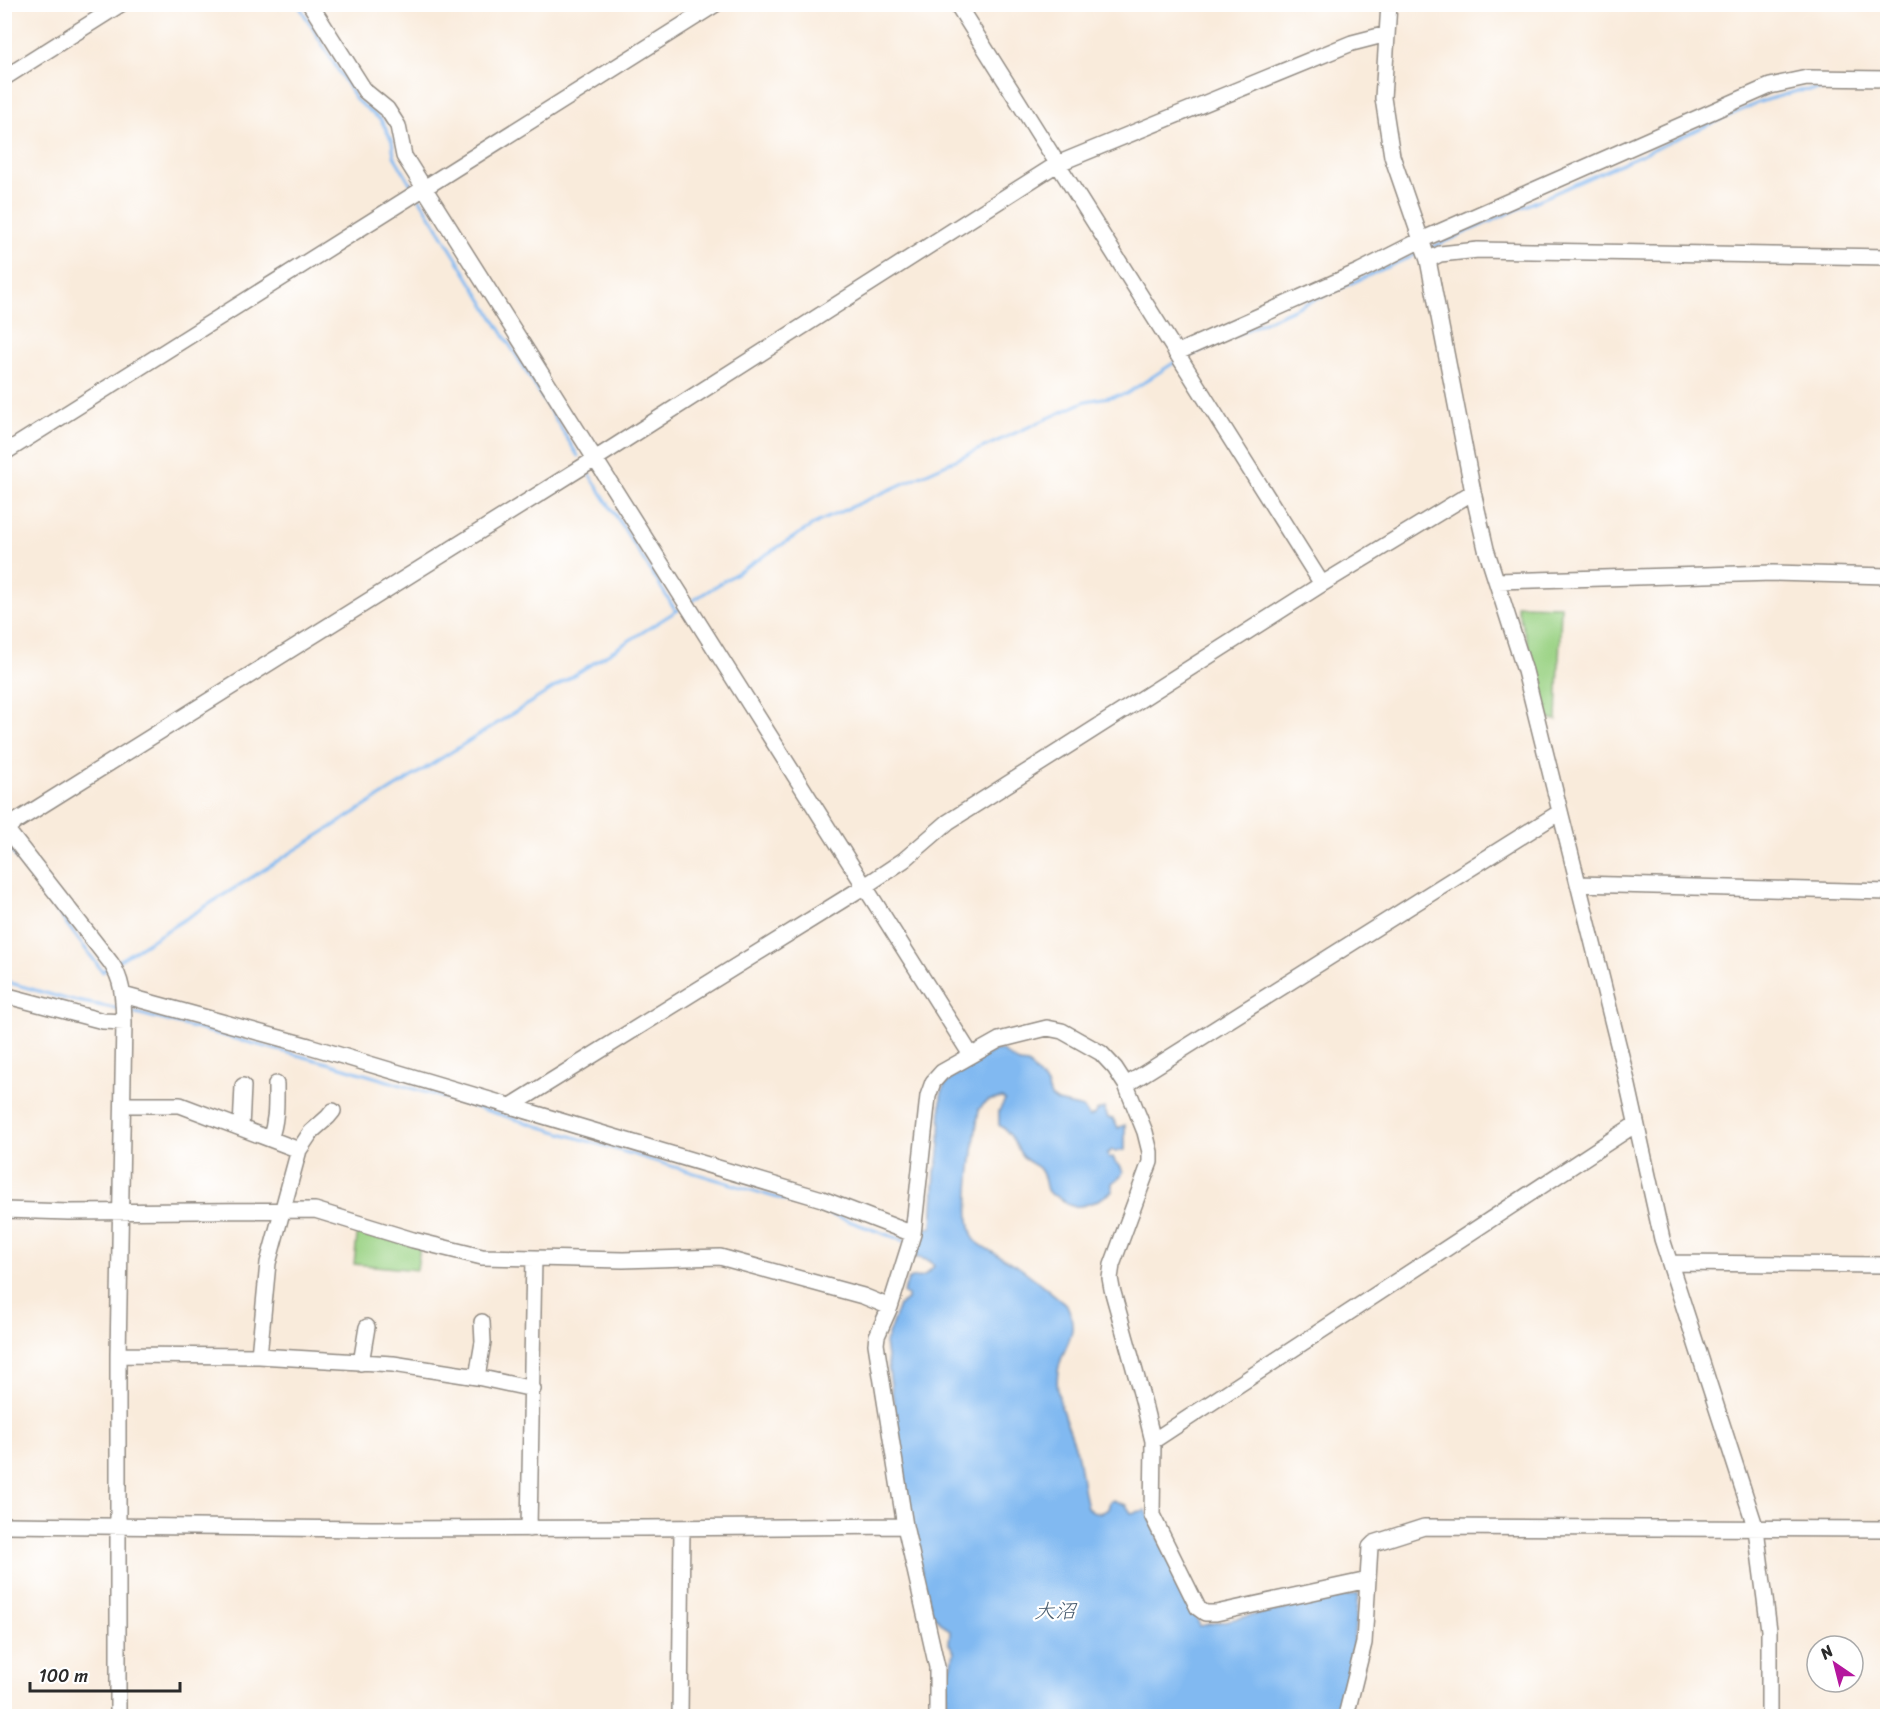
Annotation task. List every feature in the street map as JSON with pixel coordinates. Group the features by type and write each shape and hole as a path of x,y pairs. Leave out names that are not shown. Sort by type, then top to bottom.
{"street":[{"path":"4,78 121,4"},
{"path":"310,4 364,91 387,109 398,126 404,156 971,1055"},
{"path":"4,453 716,4"},
{"path":"957,4 1322,584"},
{"path":"1389,4 1383,98 1392,156 1424,250 1486,549 1525,671 1625,1072 1662,1239 1756,1529 1769,1630 1769,1716"},
{"path":"118,1716 118,1355 124,1008 122,983 113,966 5,827 595,459 1057,164 1352,43 1387,34"},
{"path":"1179,358 1360,271 1424,250 1770,86 1807,78 1887,79"},
{"path":"1424,250 1440,254 1478,250 1584,250 1887,257"},
{"path":"511,1106 865,886 904,860 948,822 1322,584 1473,492"},
{"path":"1497,581 1773,573 1887,576"},
{"path":"1126,1085 1560,812"},
{"path":"1578,884 1887,892"},
{"path":"4,994 103,1021 124,1008 309,1046 822,1199 911,1240"},
{"path":"937,1716 937,1667 905,1526 876,1344 911,1240 928,1096 933,1082 942,1072 999,1040 1047,1028 1062,1031 1101,1053 1126,1085 1145,1132 1150,1162 1112,1265 1110,1278 1153,1441 1152,1515 1198,1608 1205,1613 1216,1613 1368,1580"},
{"path":"270,1139 277,1113 276,1084"},
{"path":"241,1128 243,1086"},
{"path":"123,1105 180,1105 299,1150"},
{"path":"259,1356 268,1263 299,1150 311,1132 333,1111"},
{"path":"1153,1441 1636,1124"},
{"path":"4,1210 282,1212 315,1210 413,1240 482,1257 623,1260 720,1257 862,1296 890,1306"},
{"path":"529,1529 534,1258"},
{"path":"1670,1263 1887,1264"},
{"path":"477,1377 483,1342 482,1322"},
{"path":"361,1363 367,1327"},
{"path":"118,1355 259,1356 393,1364 477,1377 532,1389"},
{"path":"4,1526 529,1529 905,1526"},
{"path":"1346,1716 1364,1643 1370,1547 1374,1543 1424,1527 1887,1529"},
{"path":"680,1716 682,1528"}],"green space":[{"path":"1516,605 1561,606 1557,720 1547,719"},
{"path":"358,1228 420,1245 417,1270 354,1264"}],"water":[{"name":"大沼","path":"995,1050 1002,1051 1019,1063 1028,1064 1047,1085 1051,1097 1058,1102 1083,1108 1089,1117 1104,1108 1108,1118 1113,1119 1118,1128 1125,1125 1125,1150 1115,1152 1112,1150 1107,1154 1120,1165 1123,1172 1121,1176 1112,1183 1112,1192 1080,1206 1067,1204 1049,1193 1039,1168 1023,1157 1009,1134 999,1125 999,1111 1005,1100 1002,1098 987,1101 979,1109 972,1157 969,1217 971,1232 976,1241 1036,1280 1067,1305 1071,1316 1072,1332 1058,1371 1058,1394 1078,1457 1087,1508 1100,1513 1108,1509 1113,1500 1126,1505 1131,1513 1146,1510 1200,1626 1358,1594 1353,1647 1339,1716 946,1716 947,1674 952,1664 954,1651 949,1644 950,1631 932,1613 912,1530 885,1343 899,1305 907,1300 907,1296 903,1293 908,1280 923,1277 934,1266 930,1261 915,1257 924,1229 932,1227 935,1172 940,1144 941,1096 944,1086 953,1077 975,1065"}],"waterway":[{"path":"298,4 356,100 381,120 392,141 394,156 413,188"},
{"path":"1428,249 1760,102 1797,91 1888,90"},
{"path":"420,199 578,456"},
{"path":"1184,358 1419,253"},
{"path":"692,601 818,522 1086,401 1126,394 1175,362"},
{"path":"588,472 676,611"},
{"path":"115,963 681,608"},
{"path":"4,841 103,972 107,968"},
{"path":"4,981 66,999 119,1009"},
{"path":"129,1011 331,1064 821,1211 907,1242"}]}
